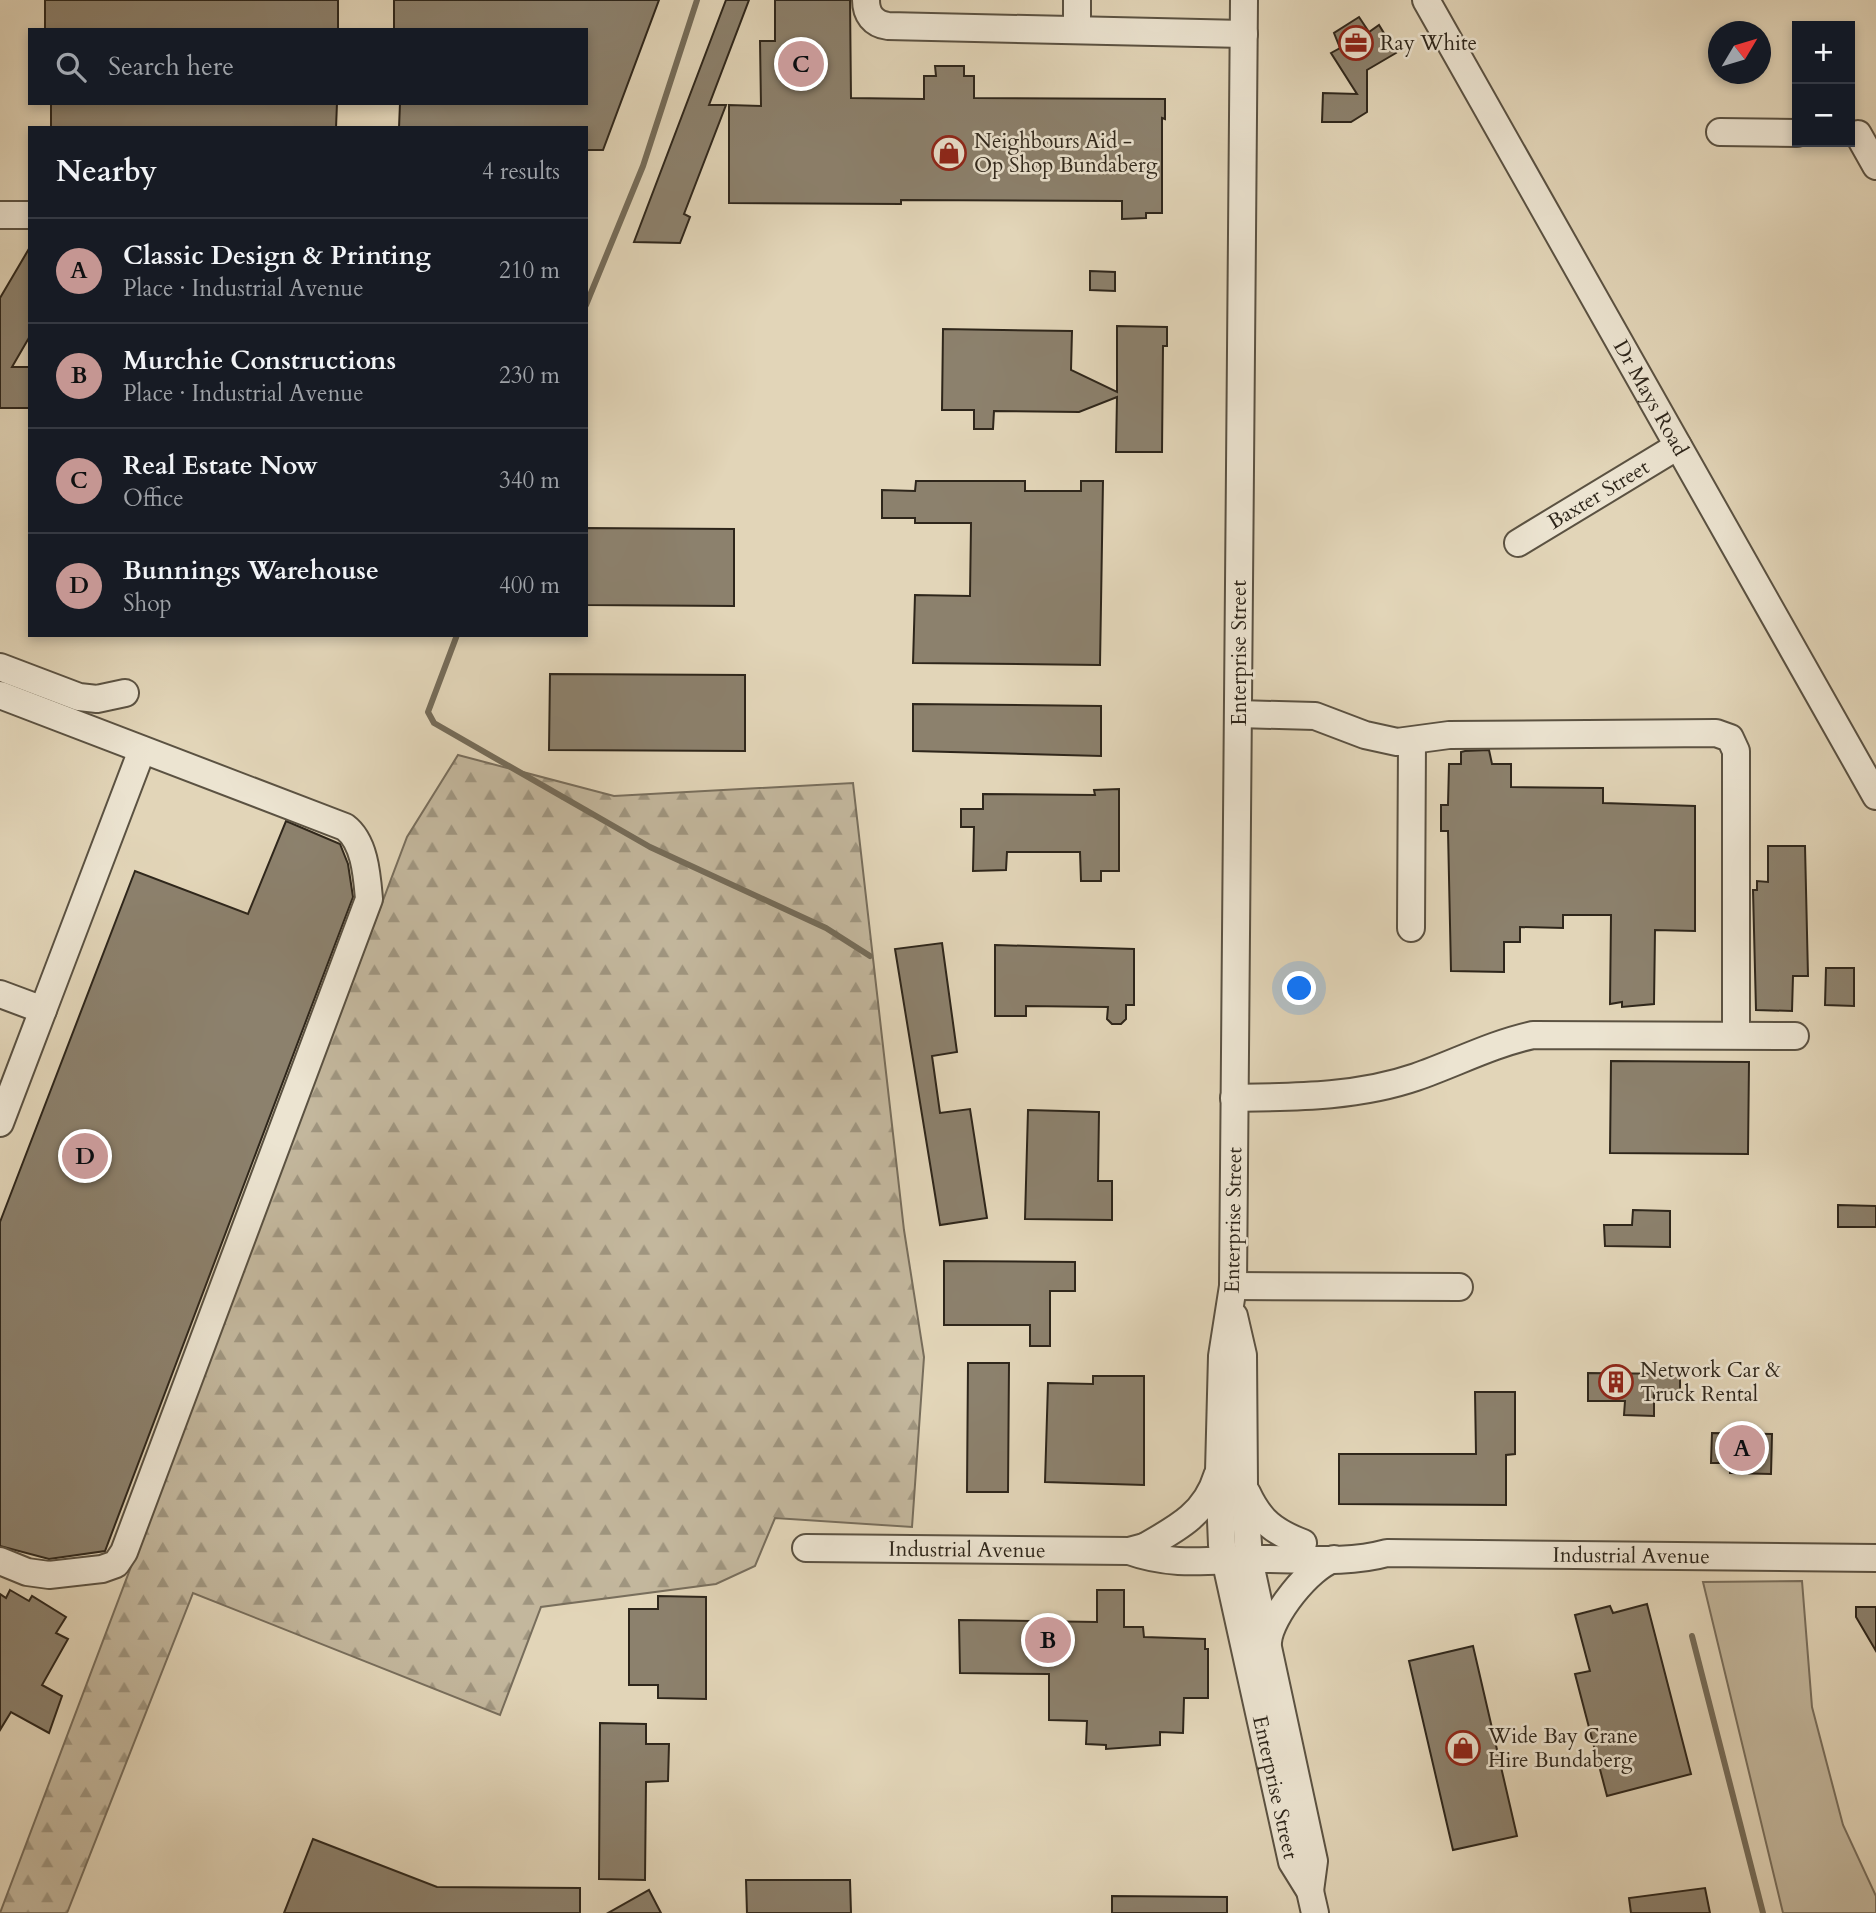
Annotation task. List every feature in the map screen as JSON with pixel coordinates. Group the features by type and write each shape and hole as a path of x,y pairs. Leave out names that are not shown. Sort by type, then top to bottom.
{"street":[{"path":"866,0 870,16 882,25 1244,34"},
{"path":"1077,0 1077,30"},
{"name":"Enterprise Street","path":"1244,0 1233,1296 1243,1355 1244,1485 1236,1552 1268,1642 1314,1861 1313,1902"},
{"name":"Dr Mays Road","path":"1426,0 1876,796"},
{"path":"1720,132 1792,133"},
{"path":"1861,134 1876,166"},
{"path":"0,215 28,215"},
{"name":"Baxter Street","path":"1518,543 1678,446"},
{"path":"0,667 79,697 97,699 125,692"},
{"path":"0,1561 27,1572 48,1575 102,1569 116,1564 124,1552 369,899 359,846 353,834 345,827 142,750 3,704"},
{"path":"1238,714 1315,716 1381,739 1412,741 1449,735 1716,733 1730,738 1736,751 1736,1035"},
{"path":"1411,928 1412,741"},
{"path":"0,1123 142,750"},
{"path":"0,994 43,1010"},
{"path":"1234,1098 1334,1094 1377,1087 1416,1077 1498,1043 1533,1035 1796,1036"},
{"path":"1233,1296 1459,1287"},
{"name":"Enterprise Street","path":"1233,1296 1222,1356 1219,1471 1292,1862 1313,1902"},
{"path":"1138,1549 1185,1524 1196,1514 1213,1491 1219,1471"},
{"path":"1244,1485 1255,1510 1266,1525 1278,1534 1303,1543"},
{"name":"Industrial Avenue","path":"806,1548 1138,1549 1156,1561 1303,1543 1360,1543 1387,1553"},
{"name":"Industrial Avenue","path":"1236,1552 1334,1559 1363,1559 1387,1553 1876,1558"},
{"path":"1268,1642 1273,1622 1298,1590 1315,1569 1334,1559"}],"green space":[{"path":"458,755 614,796 853,783 904,1230 924,1357 912,1527 775,1518 755,1566 716,1584 541,1607 500,1715 193,1593 67,1913 0,1913 407,837"},
{"path":"1802,1581 1812,1707 1843,1825 1876,1896 1876,1913 1783,1913 1703,1582"}],"building":[{"path":"45,0 338,0 338,28 45,28"},
{"path":"394,0 659,0 603,150 588,150 588,126 399,126 400,105 588,105 588,28 394,28"},
{"path":"726,0 749,0 709,105 726,105 684,214 690,217 680,243 634,242"},
{"path":"775,0 850,0 851,98 924,99 924,76 936,76 935,66 964,66 964,76 974,76 974,98 1165,99 1165,119 1162,118 1162,213 1146,213 1146,218 1122,219 1122,201 901,200 901,204 729,203 729,105 761,106 760,41 775,41"},
{"path":"1359,17 1369,32 1379,25 1396,53 1367,70 1367,112 1351,122 1322,122 1323,93 1357,94 1331,53 1340,48 1334,33"},
{"path":"51,105 337,105 336,126 51,126"},
{"path":"28,250 28,339 12,367 28,367 28,408 0,408 0,298"},
{"path":"1090,271 1115,272 1115,291 1090,290"},
{"path":"1117,326 1167,327 1167,346 1163,346 1162,452 1116,452 1117,397 1079,412 994,411 993,429 974,429 974,410 942,410 943,329 1072,331 1071,370 1117,392"},
{"path":"916,481 1025,481 1025,491 1081,491 1081,481 1103,481 1100,665 913,663 915,595 970,596 971,523 915,523 915,518 882,518 882,490 915,491"},
{"path":"588,528 734,529 734,606 588,605"},
{"path":"550,674 745,675 745,751 549,750"},
{"path":"913,704 1101,706 1101,756 913,751"},
{"path":"1489,750 1492,764 1511,764 1511,787 1603,788 1603,803 1695,806 1695,931 1655,930 1654,1004 1622,1007 1622,1002 1610,1004 1611,915 1563,915 1563,928 1520,927 1520,942 1504,942 1504,972 1451,971 1448,831 1441,831 1441,805 1448,805 1449,764 1461,764 1461,752"},
{"path":"1119,789 1119,871 1101,871 1101,881 1081,881 1080,852 1007,852 1006,870 973,871 974,827 961,827 961,809 983,809 983,794 1095,795 1094,790"},
{"path":"286,821 340,844 348,864 353,897 105,1551 49,1559 0,1546 0,1222 135,871 248,914"},
{"path":"1768,846 1805,846 1808,976 1793,976 1792,1011 1756,1010 1753,890 1757,890 1757,881 1768,882"},
{"path":"942,943 957,1052 932,1056 940,1113 970,1109 987,1218 940,1225 895,949"},
{"path":"995,945 1134,949 1134,1005 1126,1005 1126,1019 1121,1024 1112,1024 1107,1019 1108,1007 1026,1006 1026,1016 995,1016"},
{"path":"1826,968 1854,968 1854,1006 1825,1005"},
{"path":"1611,1061 1749,1062 1748,1154 1610,1153"},
{"path":"1028,1110 1099,1112 1098,1181 1112,1181 1112,1220 1025,1219"},
{"path":"1838,1205 1876,1206 1876,1227 1838,1227"},
{"path":"1633,1210 1670,1211 1670,1247 1605,1246 1604,1225 1632,1225"},
{"path":"944,1261 1075,1262 1075,1291 1050,1291 1050,1346 1030,1346 1030,1325 944,1325"},
{"path":"968,1363 1009,1363 1008,1492 967,1492"},
{"path":"1588,1373 1680,1374 1680,1392 1654,1392 1654,1416 1624,1415 1625,1401 1588,1401"},
{"path":"1093,1376 1144,1376 1144,1485 1045,1482 1048,1383 1093,1384"},
{"path":"1475,1392 1515,1392 1515,1454 1506,1455 1506,1505 1339,1504 1339,1454 1476,1454"},
{"path":"1712,1433 1772,1434 1771,1474 1730,1473 1730,1463 1711,1463"},
{"path":"10,1590 29,1601 32,1596 66,1617 56,1633 68,1639 42,1685 62,1696 49,1733 11,1712 0,1730 0,1594 6,1598"},
{"path":"1097,1590 1124,1590 1124,1627 1143,1627 1144,1637 1205,1639 1205,1649 1208,1649 1208,1698 1184,1698 1183,1733 1160,1732 1160,1745 1106,1749 1106,1745 1086,1744 1087,1721 1049,1720 1049,1674 960,1673 959,1620 1097,1622"},
{"path":"658,1596 706,1597 706,1699 658,1698 658,1685 629,1685 629,1609 658,1609"},
{"path":"1647,1604 1691,1774 1607,1796 1575,1674 1590,1671 1575,1615 1610,1606 1613,1613"},
{"path":"1856,1607 1876,1607 1876,1651 1856,1617"},
{"name":"Wide Bay Crane Hire Bundaberg","path":"1473,1646 1517,1836 1453,1850 1409,1661"},
{"path":"600,1723 646,1724 646,1744 669,1744 668,1781 646,1782 645,1880 599,1879"},
{"path":"313,1839 437,1887 580,1888 580,1913 284,1913"},
{"path":"746,1880 850,1880 851,1913 747,1913"},
{"path":"1705,1888 1710,1913 1631,1913 1629,1898"},
{"path":"649,1890 661,1913 608,1913"},
{"path":"1112,1896 1227,1897 1227,1913 1112,1913"}],"waterway":[{"path":"588,300 643,166 697,0"},
{"path":"456,637 428,712 434,723 650,847 826,928 870,956"},
{"path":"1692,1636 1763,1913"}],"place":[{"name":"Ray White","path":"1356,43"},
{"name":"Real Estate Now","path":"801,64"},
{"name":"Neighbours Aid - Op Shop Bundaberg","path":"949,153"},
{"name":"Bunnings Warehouse","path":"85,1156"},
{"name":"Network Car & Truck Rental","path":"1616,1382"},
{"name":"Classic Design & Printing","path":"1742,1448"},
{"name":"Murchie Constructions","path":"1048,1640"},
{"name":"Wide Bay Crane Hire Bundaberg","path":"1463,1748"}]}
